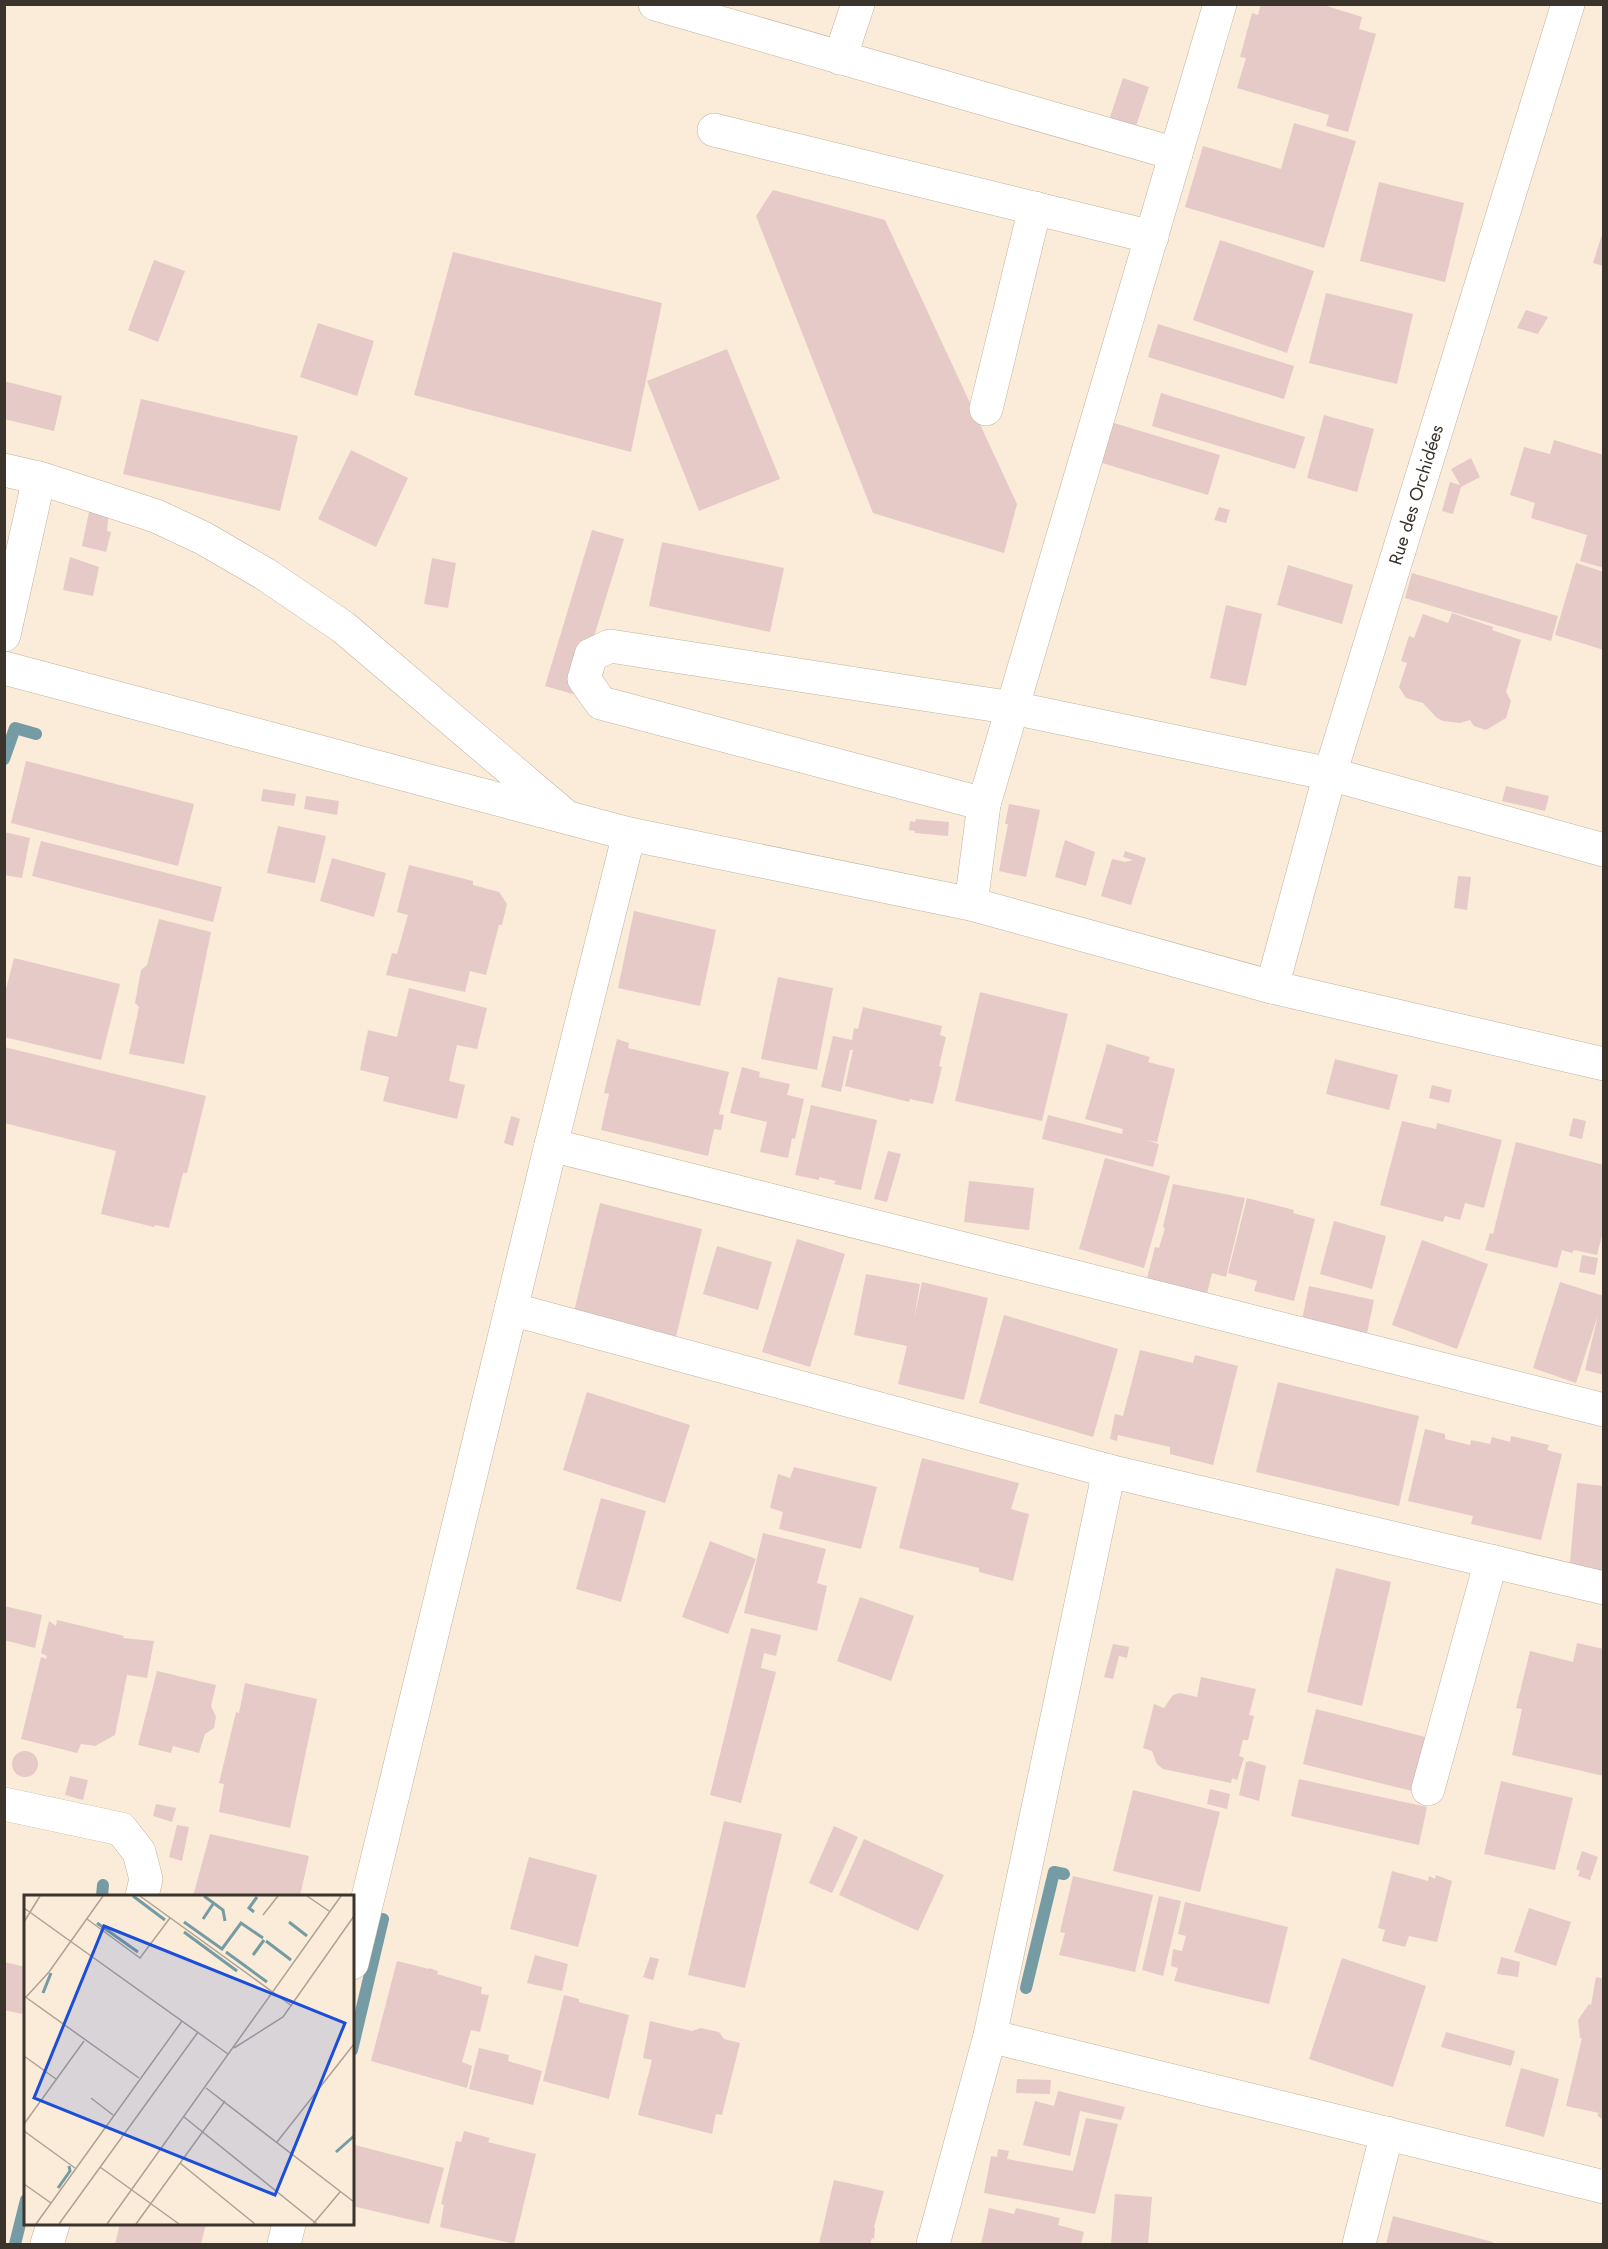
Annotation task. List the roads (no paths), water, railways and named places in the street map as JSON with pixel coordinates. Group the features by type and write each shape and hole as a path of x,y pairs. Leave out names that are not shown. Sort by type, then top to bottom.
{"street":[{"path":"655,4 1176,154"},
{"path":"840,58 858,4"},
{"path":"971,904 984,804 1220,4"},
{"name":"Rue des Orchidées","path":"1272,987 1330,774 1568,4"},
{"path":"714,130 1152,237"},
{"path":"987,409 1035,208"},
{"path":"4,470 39,478 156,516 203,538 265,574 343,627 569,819"},
{"path":"4,635 39,478"},
{"path":"984,804 601,703 584,679 591,655 610,646 1013,708 1330,774 1604,850"},
{"path":"4,668 629,834 971,904 1272,987 1604,1064"},
{"path":"354,1955 550,1145 629,834"},
{"path":"550,1145 1604,1410"},
{"path":"511,1309 1109,1471 1604,1588"},
{"path":"933,2244 990,2036 1109,1471"},
{"path":"1428,1789 1491,1561"},
{"path":"4,1804 121,1829 139,1852 146,1879 141,1895"},
{"path":"990,2036 1604,2187"},
{"path":"1359,2244 1387,2133"},
{"path":"47,2244 52,2225"},
{"path":"284,2244 289,2225"}],"waterway":[{"path":"4,759 15,728 36,734"},
{"path":"1026,1988 1054,1872 1064,1874"},
{"path":"102,1895 103,1885"},
{"path":"354,2042 383,1919"},
{"path":"15,2244 24,2208"}]}
